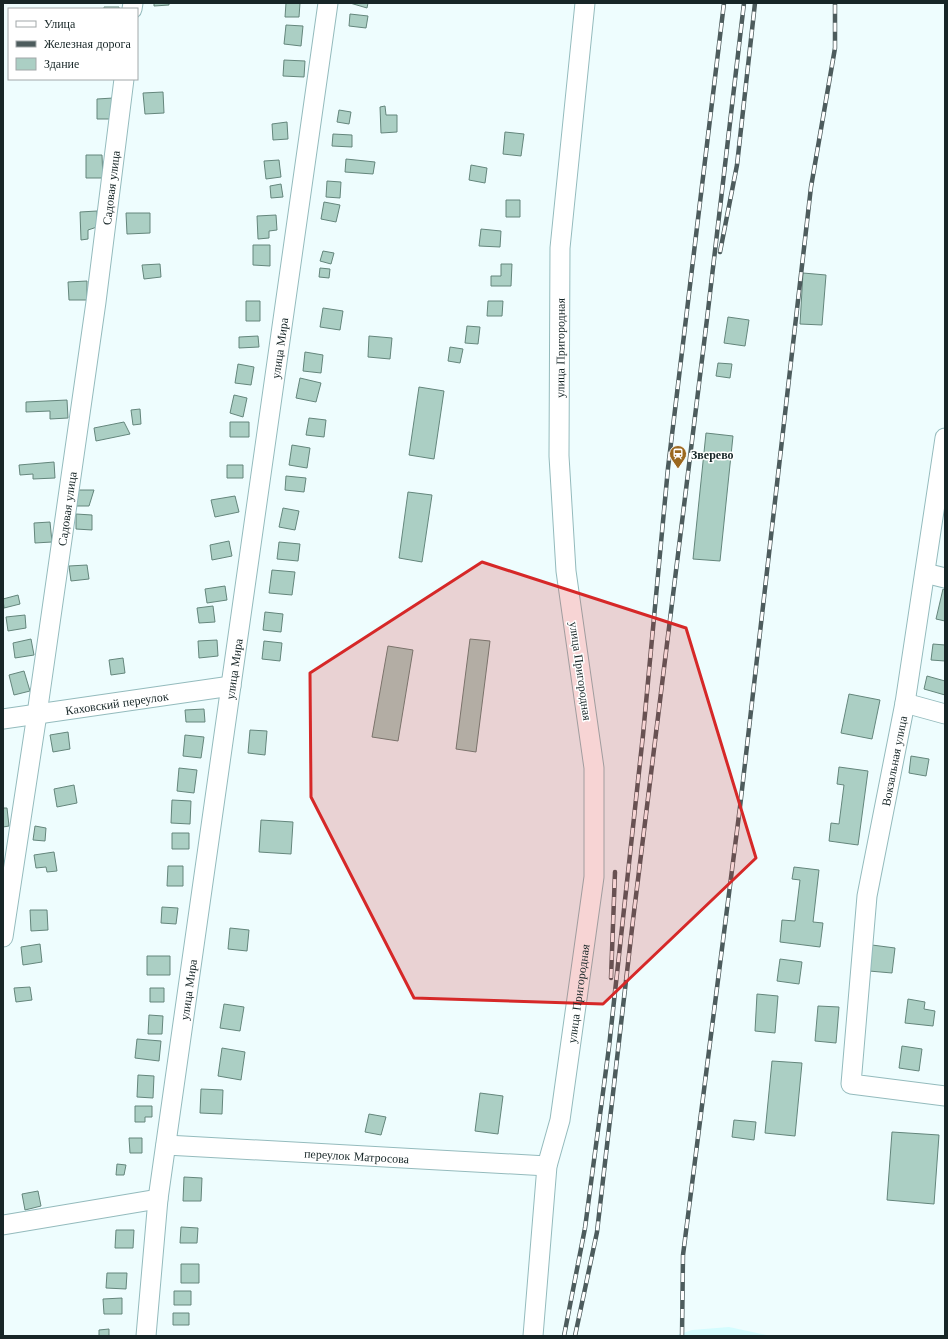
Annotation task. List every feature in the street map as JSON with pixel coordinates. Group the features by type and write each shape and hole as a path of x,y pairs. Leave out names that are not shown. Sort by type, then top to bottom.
{"street":[{"name":"улица Мира","path":"146,1336 158,1199 328,3"},
{"name":"улица Пригородная","path":"533,1336 547,1166 560,1120 594,877 594,768 566,571 559,456 560,248 586,3"},
{"name":"Садовая улица","path":"3,937 37,714 96,302 124,80"},
{"name":"Вокзальная улица","path":"945,438 905,703 867,896 851,1084 945,1096"},
{"path":"925,573 945,578"},
{"name":"Каховский переулок","path":"3,719 230,686"},
{"path":"905,703 945,714"},
{"name":"переулок Матросова","path":"166,1145 547,1166"},
{"path":"3,1225 158,1199"}],"highlighted area":[{"path":"482,562 686,628 756,858 603,1004 414,998 311,797 310,673"}],"shaded area":[{"path":"729,1327 771,1336 674,1336 692,1330"}],"building":[{"path":"154,3 169,3 169,5 154,6"},
{"path":"286,3 300,3 299,17 285,17"},
{"path":"350,3 368,3 367,8"},
{"path":"104,7 119,7 119,8"},
{"path":"350,14 368,16 366,28 349,26"},
{"path":"286,25 303,26 301,46 284,44"},
{"path":"284,60 305,61 304,77 283,76"},
{"path":"163,92 164,113 145,114 143,93"},
{"path":"113,98 114,119 97,119 97,99"},
{"path":"385,106 386,115 397,115 397,132 381,133 380,107"},
{"path":"339,110 351,112 349,124 337,122"},
{"path":"287,122 288,139 273,140 272,124"},
{"path":"505,132 524,134 521,156 503,154"},
{"path":"333,134 352,135 352,147 332,146"},
{"path":"86,155 102,155 103,178 86,178"},
{"path":"346,159 375,162 373,174 345,172"},
{"path":"279,160 281,177 266,179 264,161"},
{"path":"471,165 487,168 485,183 469,180"},
{"path":"327,181 341,182 340,198 326,197"},
{"path":"281,184 283,197 271,198 270,186"},
{"path":"506,200 520,200 520,217 506,217"},
{"path":"324,202 340,205 336,222 321,219"},
{"path":"97,211 97,227 88,230 88,239 81,240 80,212"},
{"path":"126,213 150,213 150,233 127,234"},
{"path":"276,215 277,230 269,231 269,238 258,239 257,216"},
{"path":"481,229 501,231 500,247 479,246"},
{"path":"253,245 270,245 270,266 253,265"},
{"path":"323,251 334,253 331,264 320,261"},
{"path":"160,264 161,277 144,279 142,265"},
{"path":"501,264 512,264 511,286 491,286 491,276 501,276"},
{"path":"320,268 330,269 329,278 319,277"},
{"path":"803,273 826,275 822,325 800,324"},
{"path":"87,281 87,300 69,300 68,282"},
{"path":"246,301 260,301 260,321 246,321"},
{"path":"488,301 503,301 502,316 487,316"},
{"path":"323,308 343,311 340,330 320,327"},
{"path":"728,317 749,320 745,346 724,343"},
{"path":"467,326 480,327 478,344 465,343"},
{"path":"258,336 259,347 239,348 239,337"},
{"path":"369,336 392,338 390,359 368,357"},
{"path":"450,347 463,349 460,363 448,361"},
{"path":"305,352 323,355 321,373 303,371"},
{"path":"718,363 732,364 730,378 716,376"},
{"path":"238,364 254,367 251,385 235,383"},
{"path":"300,378 321,383 316,402 296,398"},
{"path":"419,387 444,391 434,459 409,455"},
{"path":"234,395 247,398 243,417 230,413"},
{"path":"67,400 68,418 50,419 50,411 26,412 26,402"},
{"path":"140,409 141,424 133,425 131,410"},
{"path":"309,418 326,420 324,437 306,435"},
{"path":"124,422 130,434 96,441 94,428"},
{"path":"230,422 249,422 249,437 230,437"},
{"path":"706,433 733,436 720,561 693,559"},
{"path":"292,445 310,448 307,468 289,465"},
{"path":"54,462 55,478 33,479 33,474 20,475 19,465"},
{"path":"227,465 243,465 243,478 227,478"},
{"path":"286,476 306,478 304,492 285,490"},
{"path":"75,490 94,490 89,506 75,506"},
{"path":"408,492 432,495 422,562 399,558"},
{"path":"235,496 239,512 215,517 211,500"},
{"path":"283,508 299,511 295,530 279,527"},
{"path":"76,514 92,515 92,530 76,529"},
{"path":"50,522 52,542 35,543 34,523"},
{"path":"229,541 232,556 212,560 210,545"},
{"path":"279,542 300,544 298,561 277,559"},
{"path":"87,565 89,579 71,581 69,566"},
{"path":"272,570 295,572 292,595 269,593"},
{"path":"225,586 227,600 207,603 205,589"},
{"path":"943,589 945,590 945,621 936,619"},
{"path":"18,595 20,604 4,608 3,599"},
{"path":"213,606 215,622 199,623 197,608"},
{"path":"265,612 283,614 281,632 263,630"},
{"path":"25,615 26,628 8,631 6,617"},
{"path":"31,639 34,655 15,658 13,643"},
{"path":"470,639 490,641 476,752 456,749"},
{"path":"217,640 218,656 199,658 198,641"},
{"path":"264,641 282,643 280,661 262,659"},
{"path":"933,644 945,645 945,661 931,660"},
{"path":"388,646 413,650 398,741 372,737"},
{"path":"123,658 125,673 111,675 109,660"},
{"path":"24,671 30,691 14,695 9,675"},
{"path":"927,676 945,681 945,695 924,689"},
{"path":"849,694 880,700 872,739 841,733"},
{"path":"204,709 205,722 186,722 185,710"},
{"path":"250,730 267,731 265,755 248,753"},
{"path":"68,732 70,749 53,752 50,735"},
{"path":"185,735 204,737 201,758 183,756"},
{"path":"911,756 929,759 926,776 909,773"},
{"path":"839,767 868,771 858,845 829,841 831,823 839,824 844,785 837,784"},
{"path":"179,768 197,770 194,793 177,791"},
{"path":"74,785 77,803 57,807 54,789"},
{"path":"172,800 191,801 190,824 171,823"},
{"path":"3,808 7,808 9,826 3,827"},
{"path":"261,820 293,822 291,854 259,852"},
{"path":"35,826 46,828 45,841 33,840"},
{"path":"172,833 189,833 189,849 172,849"},
{"path":"54,852 57,871 47,872 46,867 36,868 34,855"},
{"path":"168,866 183,866 183,886 167,886"},
{"path":"794,867 819,870 813,922 823,923 820,947 780,942 782,920 795,921 800,880 792,879"},
{"path":"162,907 178,908 176,924 161,923"},
{"path":"30,910 47,910 48,930 31,931"},
{"path":"230,928 249,930 247,951 228,949"},
{"path":"40,944 42,962 23,965 21,947"},
{"path":"872,945 895,948 892,973 869,971"},
{"path":"147,956 170,956 170,975 147,975"},
{"path":"780,959 802,962 799,984 777,981"},
{"path":"30,987 32,1000 16,1002 14,988"},
{"path":"150,988 164,988 164,1002 150,1002"},
{"path":"757,994 778,996 775,1033 755,1031"},
{"path":"908,999 925,1002 924,1009 935,1011 933,1026 905,1023"},
{"path":"224,1004 244,1007 240,1031 220,1028"},
{"path":"818,1006 839,1007 836,1043 815,1041"},
{"path":"149,1015 163,1016 162,1034 148,1034"},
{"path":"137,1039 161,1041 159,1061 135,1058"},
{"path":"902,1046 922,1049 919,1071 899,1068"},
{"path":"222,1048 245,1052 241,1080 218,1076"},
{"path":"772,1061 802,1063 795,1136 765,1133"},
{"path":"138,1075 154,1076 153,1098 137,1097"},
{"path":"201,1089 223,1090 222,1114 200,1113"},
{"path":"480,1093 503,1096 498,1134 475,1131"},
{"path":"135,1106 152,1106 152,1117 145,1117 145,1122 135,1122"},
{"path":"369,1114 386,1117 381,1135 365,1132"},
{"path":"734,1120 756,1122 754,1140 732,1137"},
{"path":"892,1132 939,1135 934,1204 887,1200"},
{"path":"129,1138 142,1138 142,1153 130,1153"},
{"path":"117,1164 126,1165 124,1175 116,1175"},
{"path":"184,1177 202,1178 201,1201 183,1201"},
{"path":"38,1191 41,1206 25,1210 22,1194"},
{"path":"181,1227 198,1228 197,1243 180,1243"},
{"path":"116,1230 134,1230 133,1248 115,1248"},
{"path":"181,1264 199,1264 199,1283 181,1283"},
{"path":"107,1273 127,1273 126,1289 106,1288"},
{"path":"174,1291 191,1291 191,1305 174,1305"},
{"path":"122,1298 122,1314 104,1314 103,1299"},
{"path":"173,1313 189,1313 189,1325 173,1325"},
{"path":"109,1329 109,1336 99,1336 99,1330"}],"railway":[{"path":"564,1336 585,1228 609,1047 643,735 668,468 724,3"},
{"path":"575,1336 597,1232 633,920 707,319 744,3"},
{"path":"720,252 737,165 755,3"},
{"path":"682,1336 683,1255 740,807 811,187 835,48 835,3"},
{"path":"611,978 615,872"}],"place":[{"name":"Зверево","path":"678,469"}]}
